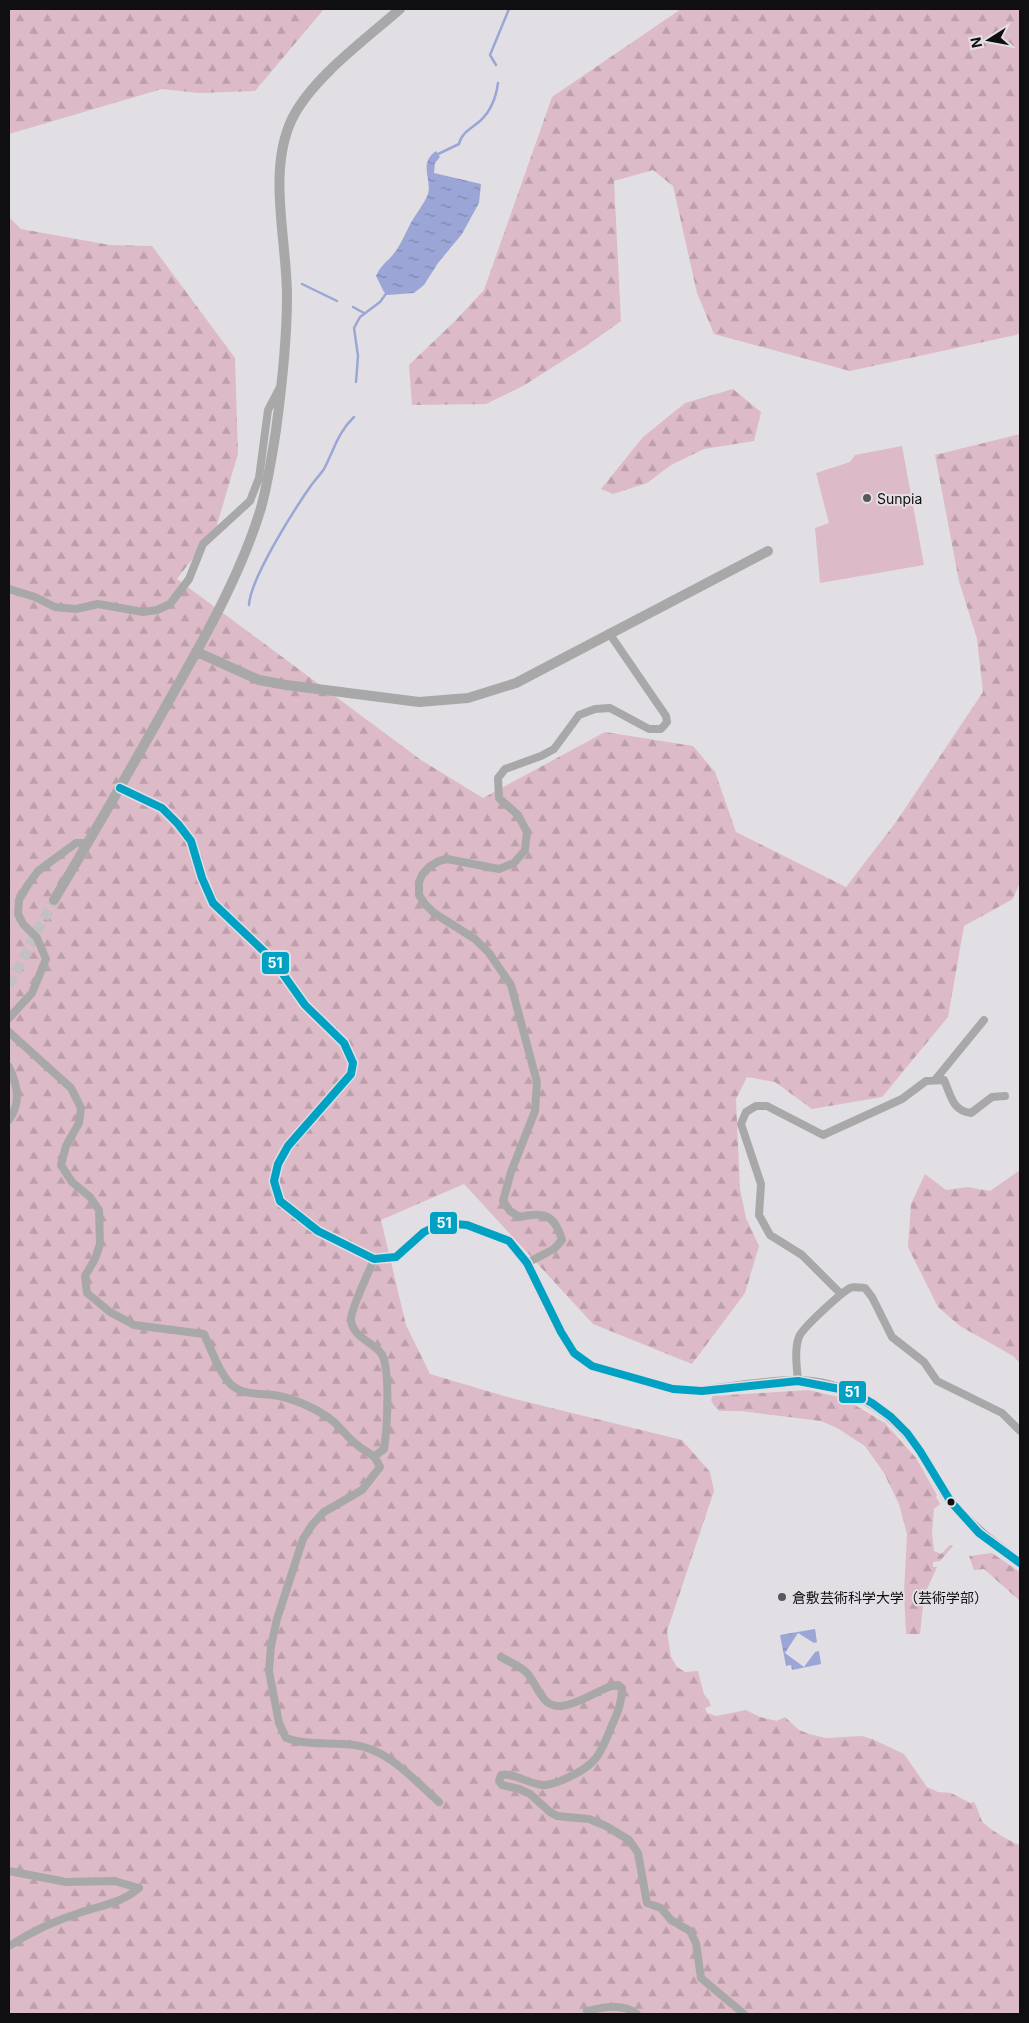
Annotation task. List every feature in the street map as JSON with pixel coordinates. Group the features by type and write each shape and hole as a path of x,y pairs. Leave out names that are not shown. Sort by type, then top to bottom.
{"street":[{"path":"54,900 197,652 222,602 260,511 271,465 283,380 287,295 280,176 286,134 293,116 307,95 322,78 400,9"},
{"path":"9,589 35,597 55,607 76,608 98,604 143,612 158,610 170,604 189,578 203,544 250,501 259,478 268,410 283,380"},
{"path":"197,652 259,680 286,686 419,702 468,698 516,683 768,551"},
{"path":"527,1263 554,1248 562,1240 559,1228 546,1215 533,1214 520,1217 510,1211 504,1201 512,1172 535,1111 537,1082 511,985 489,953 475,938 434,913 425,904 419,895 420,882 422,875 429,866 447,860 499,869 514,863 525,850 527,832 518,815 499,798 498,778 505,769 542,756 554,749 578,716 595,709 610,708 649,729 661,728 667,722 666,716 609,633"},
{"path":"120,788 162,808 178,824 192,841 202,878 214,903 273,960 305,1005 344,1043 353,1063 351,1074 288,1146 278,1164 274,1181 280,1201 318,1231 374,1259 396,1258 424,1232 443,1223 467,1225 509,1241 527,1263 561,1332 574,1353 592,1366 663,1386 702,1391 798,1381 850,1392 872,1403 907,1433 951,1502 979,1533 1020,1563"},
{"path":"9,1018 32,993 46,958 37,938 23,924 18,914 19,900 38,871 76,844 88,843"},
{"path":"935,1080 984,1020"},
{"path":"9,1032 71,1088 81,1108 79,1124 66,1146 61,1164 72,1182 90,1196 98,1210 100,1244 86,1276 87,1294 110,1312 134,1325 204,1334 223,1373 233,1387 247,1394 262,1393 281,1396 310,1408 333,1421 356,1445 375,1456 380,1467 362,1490 324,1512 303,1539 277,1619 271,1646 269,1671 279,1723 286,1738 301,1743 357,1745 401,1767 439,1802"},
{"path":"9,1067 18,1094 15,1111 9,1120"},
{"path":"841,1294 802,1255 770,1235 760,1215 761,1184 741,1124 746,1112 756,1106 767,1106 823,1135 902,1099 926,1081 944,1080 956,1107 962,1112 971,1113 992,1097 1004,1096"},
{"path":"374,1259 350,1318 353,1329 382,1354 386,1367 387,1427 384,1449 375,1456"},
{"path":"798,1381 796,1359 799,1338 805,1328 841,1294 852,1287 865,1288 872,1297 892,1337 924,1362 937,1381 1002,1413 1020,1431"},
{"path":"500,1657 527,1673 545,1701 552,1705 562,1706 578,1701 612,1686 618,1685 622,1688 622,1702 603,1748 595,1760 584,1770 547,1785 535,1785 506,1774 501,1775 499,1781 502,1785 530,1794 557,1816 589,1819 606,1826 629,1840 638,1853 647,1903 661,1908 671,1920 690,1931 696,1944 701,1978 744,2014"},
{"path":"9,1871 66,1882 114,1881 139,1888 128,1898 79,1913 28,1933 9,1946"},
{"path":"587,2010 619,2006 637,2014"}],"green space":[{"path":"9,9 324,9 255,91 199,93 162,89 9,134"},
{"path":"681,9 1020,9 1020,334 850,371 714,334 697,293 673,186 653,170 614,181 621,321 523,386 486,404 412,405 409,365 484,290 552,97"},
{"path":"9,217 21,229 110,245 152,246 235,358 238,454 216,528 177,579 421,760 483,798 605,732 693,746 715,772 736,832 846,887 896,822 983,692 977,639 959,581 935,455 1020,434 1020,882 1013,899 964,926 948,1017 882,1097 812,1109 775,1082 747,1077 736,1099 740,1189 746,1218 759,1246 745,1293 692,1364 593,1324 464,1184 381,1220 406,1325 430,1374 511,1398 682,1440 710,1472 714,1491 667,1631 671,1657 677,1667 685,1672 698,1671 704,1695 709,1700 711,1706 705,1708 707,1713 716,1716 746,1710 760,1717 777,1721 785,1717 799,1730 826,1738 862,1736 872,1739 904,1754 927,1787 938,1792 951,1793 970,1803 974,1802 982,1821 989,1828 1020,1845 1020,2014 9,2014"},
{"path":"733,389 761,412 754,441 704,449 671,465 647,483 613,494 601,489 643,437 685,403"},
{"name":"Sunpia","path":"902,446 924,565 820,583 815,528 829,523 816,473 850,462 855,455"},
{"path":"1020,1170 1020,1363 1013,1356 960,1326 938,1307 908,1247 911,1204 925,1174 946,1190 968,1187 990,1191"},
{"path":"808,1390 843,1398 885,1423 916,1458 937,1495 936,1497 940,1504 934,1509 932,1533 934,1551 941,1554 950,1545 953,1546 940,1561 933,1562 933,1567 937,1567 924,1596 920,1634 906,1634 904,1593 907,1534 899,1504 884,1473 865,1446 837,1428 821,1421 741,1411 719,1411 711,1400 713,1396"},
{"path":"992,1553 1020,1572 1020,1601 984,1569 974,1570 969,1556"}],"water":[{"path":"436,151 440,157 435,163 434,173 481,184 479,203 462,234 438,263 424,285 414,293 388,295 384,292 376,276 397,250 428,194 427,166 431,156"},
{"path":"815,1629 817,1642 814,1643 798,1633 785,1653 804,1667 815,1652 819,1651 821,1664 792,1670 791,1665 786,1666 780,1635"}],"waterway":[{"path":"496,65 490,55 509,9"},
{"path":"436,155 459,144 464,134 484,117 492,104 498,83"},
{"path":"302,284 337,301"},
{"path":"356,382 358,356 354,328 360,317 380,302 388,291"},
{"path":"353,307 364,313"},
{"path":"249,605 251,593 274,545 303,498 324,469 344,429 354,417"}],"tunnel":[{"path":"9,985 54,900"}],"transit line":[{"name":"51","path":"120,788 162,808 178,824 191,841 202,878 213,903 273,960 305,1005 344,1043 353,1063 351,1074 288,1146 278,1164 274,1181 280,1201 318,1231 374,1259 396,1257 424,1232 443,1223 467,1225 509,1241 527,1263 561,1332 574,1353 592,1366 673,1389 702,1391 798,1381 850,1391 872,1403 891,1417 907,1433 951,1502 979,1533 1020,1563"}],"place":[{"name":"Sunpia","path":"867,498"},
{"name":"倉敷芸術科学大学（芸術学部）","path":"782,1597"}]}
